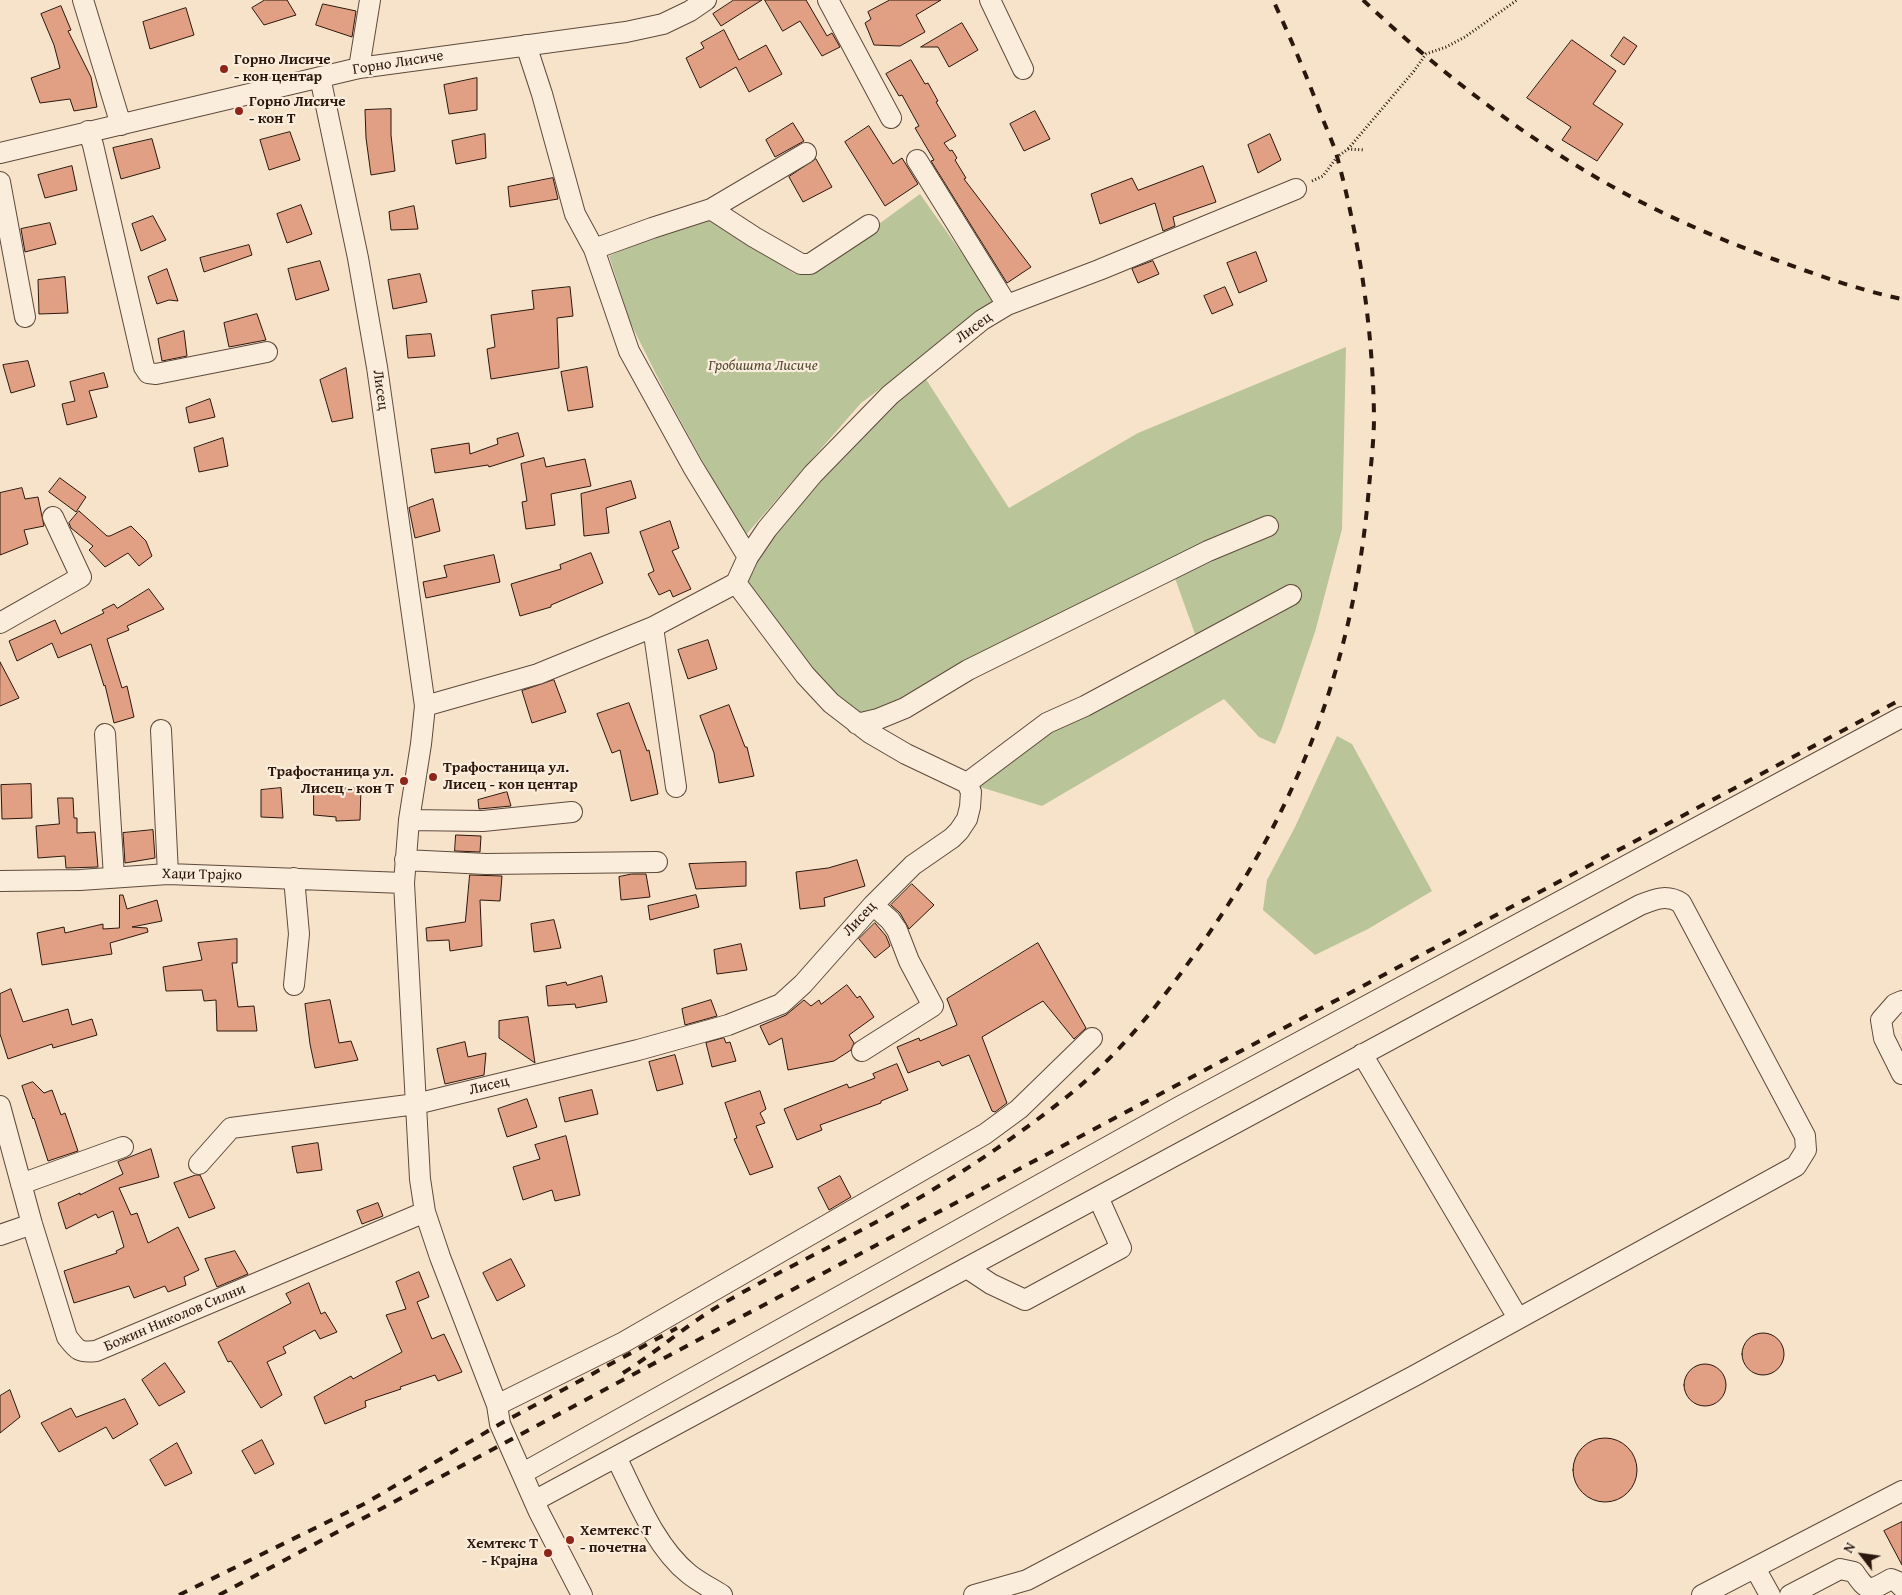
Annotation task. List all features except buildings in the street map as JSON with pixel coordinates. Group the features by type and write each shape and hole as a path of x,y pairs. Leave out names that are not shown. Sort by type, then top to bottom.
{"street":[{"path":"83,0 121,124"},
{"path":"359,68 370,0"},
{"name":"Горно Лисиче","path":"1,150 359,68 626,32 663,24 706,0"},
{"path":"828,0 891,118"},
{"path":"990,0 1023,69"},
{"path":"526,45 542,94 574,214 594,249 629,351 693,467 748,557"},
{"name":"Лисец","path":"320,77 358,258 375,358 425,706 409,820 404,883 420,1179 425,1212 496,1405 500,1424 534,1501 582,1595"},
{"path":"88,131 93,145 144,367 148,373 156,374 267,352"},
{"path":"594,249 711,209 806,153"},
{"path":"917,160 1007,305"},
{"path":"0,182 25,317"},
{"name":"Лисец","path":"736,584 748,557 767,529 813,474 867,416 975,325 1007,305 1296,189"},
{"path":"711,209 801,264 810,264 869,224"},
{"path":"0,623 81,577 53,517"},
{"path":"857,724 905,708 968,670 1208,551 1268,526"},
{"path":"425,706 538,674 652,627 736,584 805,675 830,703 857,724 906,754 967,783 1046,723 1085,706 1291,595"},
{"path":"652,627 676,787"},
{"path":"523,1473 1179,1107 1902,717"},
{"path":"160,730 168,874"},
{"path":"104,734 114,877"},
{"name":"Лисец","path":"199,1164 231,1128 416,1104 638,1050 728,1025 781,1004 803,984 873,905 913,865 952,838 959,830 966,819 970,807 971,792 967,783"},
{"path":"409,820 483,821 572,812"},
{"path":"405,860 486,864 657,862"},
{"name":"Хаџи Трајко","path":"0,882 80,880 168,874 404,883"},
{"path":"294,878 300,934 294,985"},
{"path":"534,1501 1640,905 1660,897 1674,898 1681,903 1805,1136 1806,1150 1796,1166 1396,1385 1027,1580 974,1595"},
{"path":"862,1050 933,1006 909,961 897,930 890,920 873,905"},
{"path":"1902,1001 1895,1004 1881,1020 1884,1038 1902,1074"},
{"path":"496,1405 624,1342 985,1134 1019,1109 1092,1038"},
{"path":"1362,1054 1518,1318"},
{"name":"Божин Николов Силни","path":"0,1106 32,1224 67,1337 75,1348 84,1353 96,1351 425,1212"},
{"path":"21,1184 123,1147"},
{"path":"967,1268 991,1284 1024,1300 1121,1248 1098,1197"},
{"path":"0,1235 32,1224"},
{"path":"616,1457 641,1508 663,1546 689,1574 722,1595"},
{"path":"1702,1595 1902,1491"},
{"path":"1755,1568 1770,1595"},
{"path":"1790,1595 1840,1569 1854,1572 1868,1589 1873,1589 1892,1579 1902,1587"}],"path":[{"path":"1296,189 1323,176 1337,157 1348,149 1414,71 1426,54 1465,38 1517,0"},
{"path":"1348,149 1365,150"}],"green space":[{"name":"Гробишта Лисиче","path":"920,194 997,303 861,403 744,537 666,394 630,322 609,256 695,219 718,222 795,274 828,261"},
{"path":"1346,347 1342,529 1315,632 1275,744 1259,737 1224,699 1042,806 967,783 993,764 1199,645 1172,570 857,724 736,583 748,557 920,370 1009,508 1138,433"},
{"path":"1337,736 1352,744 1432,891 1368,929 1315,955 1263,910 1267,880 1295,827"}],"railway":[{"path":"623,1373 722,1304 876,1222 962,1172 1004,1144 1086,1080 1128,1039 1183,971 1248,873 1301,769 1339,660 1352,604 1362,546 1374,434 1373,385 1368,320 1359,255 1338,160 1292,42 1273,0"},
{"path":"1363,0 1423,54 1487,105 1555,152 1642,203 1679,221 1757,253 1838,282 1902,299"},
{"path":"219,1595 1902,699"},
{"path":"179,1595 364,1504 500,1424 677,1328"}],"place":[{"name":"Горно Лисиче - кон центар","path":"224,69"},
{"name":"Горно Лисиче - кон Т","path":"239,111"},
{"name":"Трафостаница ул. Лисец - кон центар","path":"433,777"},
{"name":"Трафостаница ул. Лисец - кон Т","path":"404,781"},
{"name":"Хемтекс Т - почетна","path":"570,1540"},
{"name":"Хемтекс Т - Крајна","path":"548,1553"}]}
